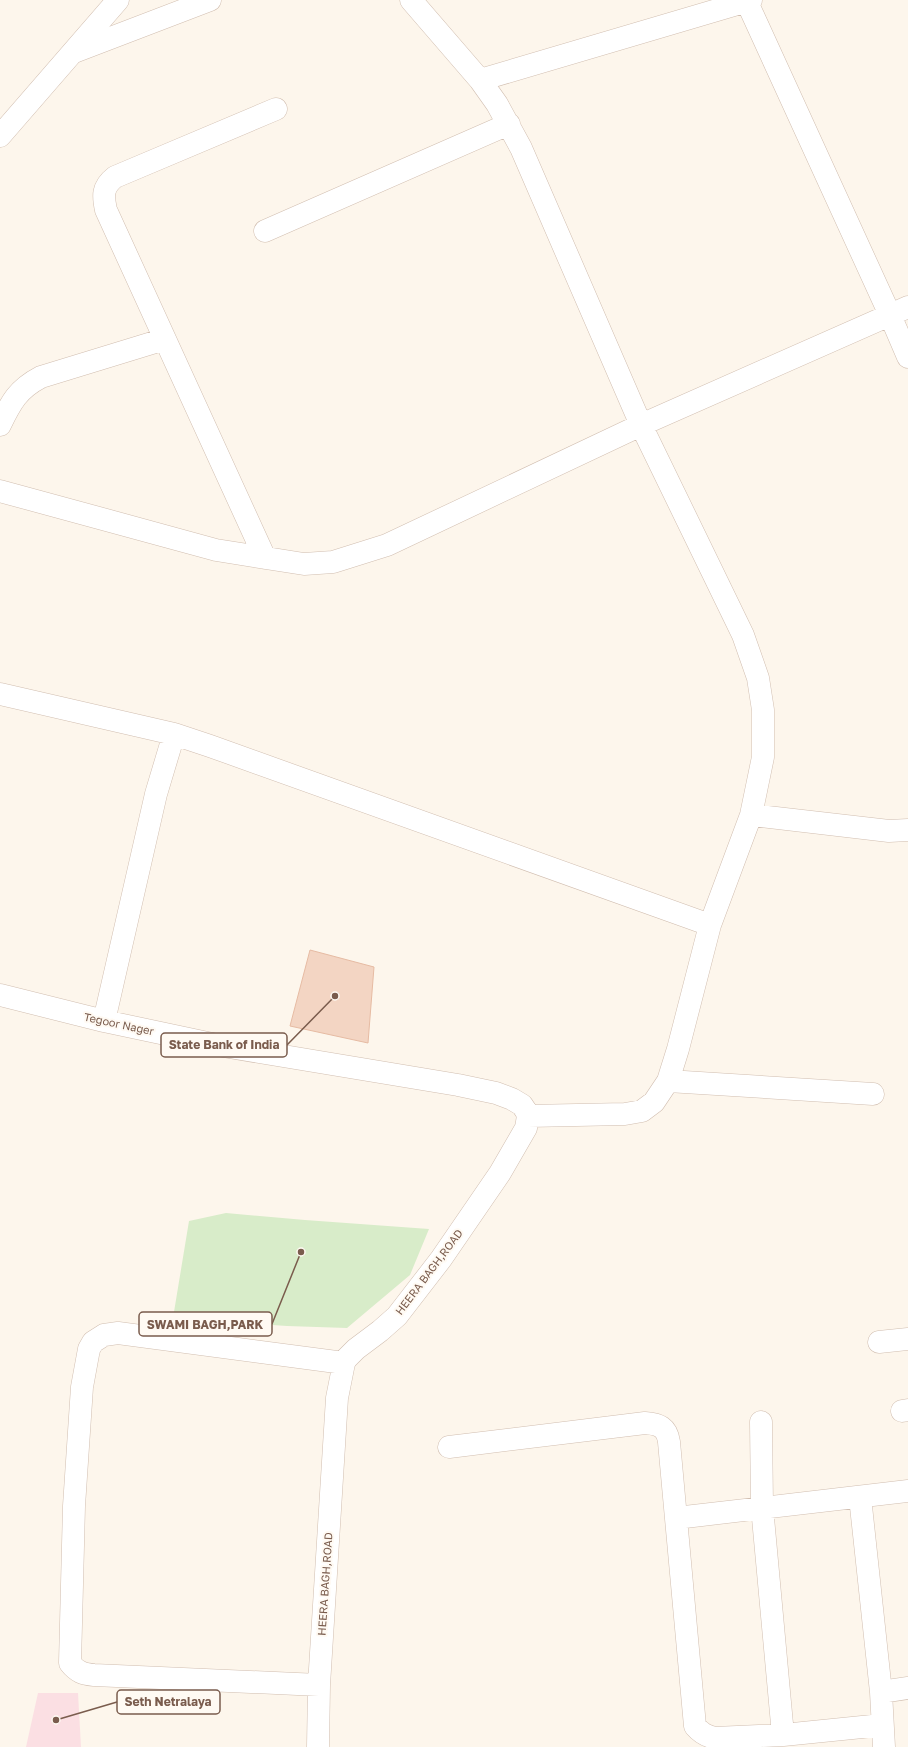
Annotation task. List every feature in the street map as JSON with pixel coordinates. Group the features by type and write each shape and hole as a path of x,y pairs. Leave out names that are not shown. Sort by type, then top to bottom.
{"street":[{"path":"0,136 118,0"},
{"path":"74,52 210,0"},
{"path":"411,0 480,80 509,124 521,148 641,425 742,635 758,678 762,710 763,757 751,815 710,925 678,1049 668,1081 654,1102 642,1111 625,1114 528,1116"},
{"path":"480,80 748,1 899,311 908,357"},
{"path":"265,558 106,210 102,196 105,186 115,177 276,109"},
{"path":"265,231 509,124"},
{"path":"0,491 216,550 304,564 333,562 387,545 641,425 899,311"},
{"path":"0,425 11,402 21,390 41,377 165,339"},
{"path":"0,694 174,734 710,925"},
{"path":"104,1022 156,794 174,734"},
{"path":"751,815 889,831 908,830"},
{"name":"Tegoor Nager","path":"0,995 104,1022 217,1045 458,1085 496,1093 512,1099 522,1105 528,1116"},
{"path":"668,1081 873,1094"},
{"name":"HEERA BAGH,ROAD","path":"318,1747 319,1685 337,1398 344,1363 351,1353 397,1316 441,1259 500,1173 526,1128 528,1116"},
{"path":"319,1685 94,1675 80,1673 73,1667 70,1663 74,1522 82,1387 89,1349 93,1342 104,1335 118,1333 344,1363"},
{"path":"879,1342 908,1339"},
{"path":"761,1422 762,1507 783,1736"},
{"path":"449,1447 645,1423 660,1425 666,1431 670,1442 695,1726 705,1736 715,1738 783,1736 882,1725"},
{"path":"676,1518 908,1491"},
{"path":"860,1497 881,1692 884,1747"},
{"path":"881,1692 908,1688"}],"shaded area":[{"path":"38,1693 78,1693 81,1747 26,1747"}],"green space":[{"path":"226,1213 429,1229 410,1275 347,1328 287,1326 173,1318 189,1221"}],"building":[{"path":"310,950 374,967 368,1043 290,1026"}],"place":[{"name":"State Bank of India","path":"335,996"},
{"name":"SWAMI BAGH,PARK","path":"301,1252"},
{"name":"Seth Netralaya","path":"56,1720"}]}
